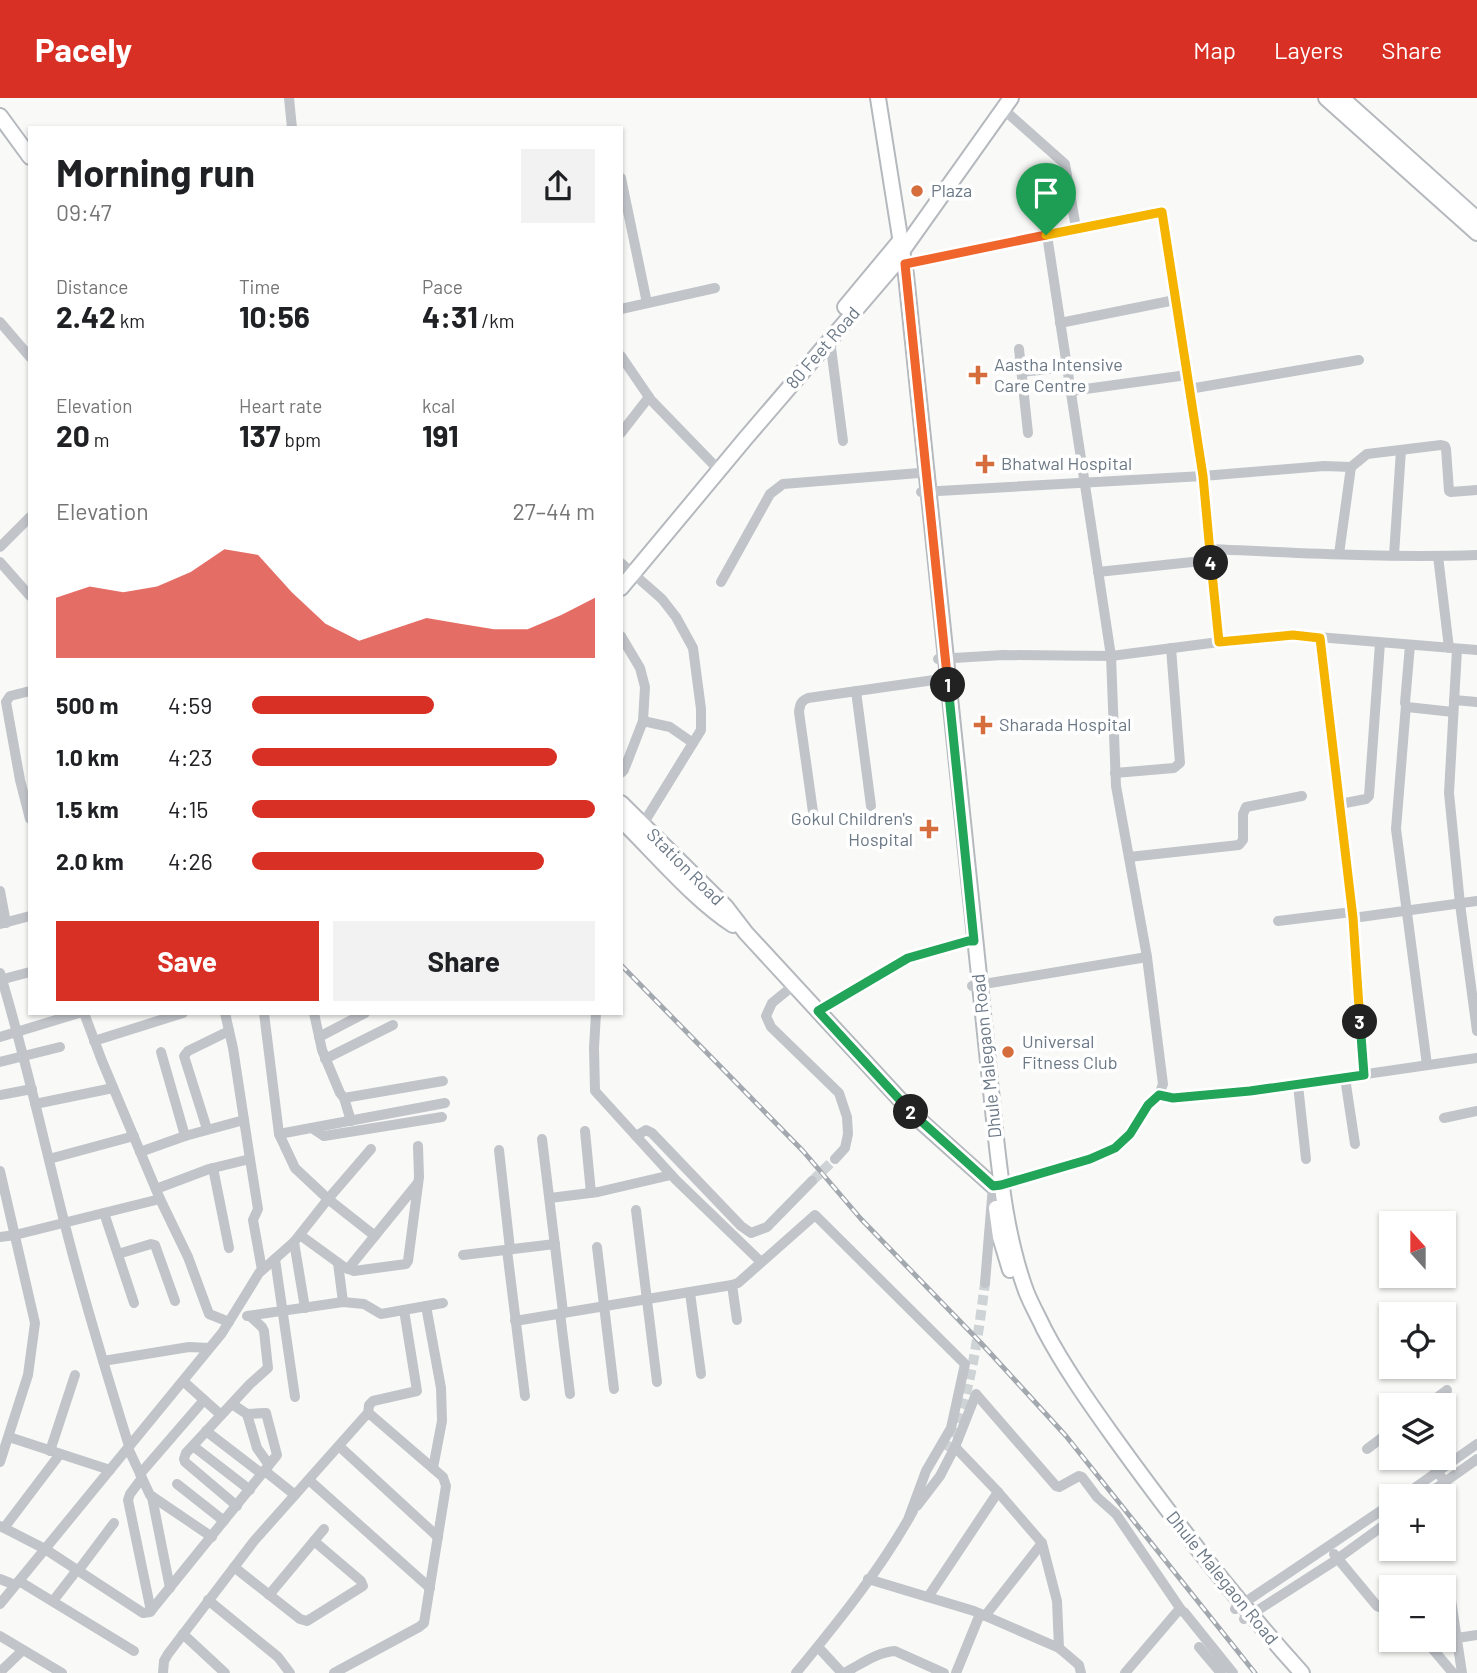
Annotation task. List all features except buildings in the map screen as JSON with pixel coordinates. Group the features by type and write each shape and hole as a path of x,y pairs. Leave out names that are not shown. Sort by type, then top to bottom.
{"main road":[{"path":"869,98 900,253 919,473 925,492"},
{"name":"Dhule Malegaon Road","path":"878,98 900,253 997,1185 1027,1293 1056,1352 1125,1453 1243,1612 1292,1673"},
{"path":"1326,98 1477,233"},
{"path":"1342,98 1477,219"},
{"name":"80 Feet Road","path":"626,569 830,340 900,253 1005,102"},
{"path":"0,105 28,141"},
{"path":"0,116 28,154"},
{"name":"80 Feet Road","path":"626,569 713,464 900,253"},
{"name":"Station Road","path":"623,805 726,907 746,933 916,1117 997,1185"},
{"name":"Station Road","path":"623,822 691,890 746,933"},
{"name":"Dhule Malegaon Road","path":"1243,1612 1302,1673"}],"street":[{"path":"289,98 292,126"},
{"path":"1005,102 1065,164 1076,228"},
{"path":"623,188 647,303"},
{"path":"900,253 1046,235 1162,212 1203,476 1219,642"},
{"path":"985,1283 997,1185 1090,1159 1115,1148 1130,1134 1148,1105 1159,1095 1163,1084 1147,957 1116,786 1111,656 1046,235"},
{"path":"623,309 715,288"},
{"path":"1060,323 1175,300"},
{"path":"0,322 28,355"},
{"path":"830,340 843,441"},
{"path":"1019,349 1028,433"},
{"path":"623,359 649,397 713,464"},
{"path":"1189,389 1359,360"},
{"path":"1021,372 1067,367"},
{"path":"1070,391 1187,375"},
{"path":"623,430 649,397"},
{"path":"925,492 1085,484 1324,466 1351,467 1367,454 1441,445 1445,446 1449,491 1477,490"},
{"path":"1394,555 1401,450"},
{"path":"1339,554 1351,467"},
{"path":"721,582 770,495 783,484 919,473"},
{"path":"0,547 28,519"},
{"path":"1098,572 1211,555 1477,555"},
{"path":"1438,556 1453,648 1454,706 1449,793 1477,1031"},
{"path":"0,562 28,594"},
{"path":"626,569 662,600 676,617 693,648 701,719 701,730 643,824"},
{"path":"942,659 1003,655 1111,656 1293,635 1477,650"},
{"path":"1320,638 1353,915 1364,1075"},
{"path":"623,639 640,668 645,687 643,721 623,771"},
{"path":"1340,804 1369,796 1380,643"},
{"path":"1410,645 1396,829 1427,1065"},
{"path":"1115,774 1174,768 1180,763 1171,648"},
{"path":"814,818 800,705 803,701 808,698 944,678"},
{"path":"856,691 872,806"},
{"path":"28,692 10,696 6,702 28,811"},
{"path":"1406,705 1409,708 1477,702"},
{"path":"643,721 670,727 693,743"},
{"path":"1129,857 1239,845 1243,840 1243,814 1246,807 1302,796"},
{"path":"1,897 3,923 28,917"},
{"path":"1278,921 1408,911 1477,901"},
{"path":"818,1011 908,958 971,941"},
{"path":"976,986 1147,957"},
{"path":"28,972 1,977 24,1057 64,1223 103,1361 128,1447 152,1497 170,1588"},
{"path":"794,985 772,1003 766,1016 771,1027 839,1093 847,1117 848,1134 845,1148 835,1159"},
{"path":"0,1037 75,1015"},
{"path":"83,1015 158,1194 188,1257 209,1314 231,1318 344,1302 364,1304 381,1314 443,1303"},
{"path":"225,1015 258,1209 253,1220 262,1270"},
{"path":"264,1015 279,1134 296,1169 328,1199 376,1236"},
{"path":"314,1015 326,1059 344,1098 351,1121"},
{"path":"597,1015 595,1091 671,1175 761,1262"},
{"path":"94,1041 164,1016"},
{"path":"319,1037 351,1017"},
{"path":"326,1059 393,1025"},
{"path":"207,1129 184,1056 188,1051 229,1031"},
{"path":"0,1062 60,1047"},
{"path":"161,1052 185,1136"},
{"path":"1159,1095 1173,1098 1250,1091 1477,1058"},
{"path":"1345,1078 1355,1144"},
{"path":"344,1098 443,1081"},
{"path":"1297,1085 1306,1158"},
{"path":"35,1104 113,1087"},
{"path":"0,1095 32,1089"},
{"path":"279,1134 445,1103"},
{"path":"1444,1118 1477,1111"},
{"path":"312,1128 324,1136 442,1117"},
{"path":"140,1152 207,1129 244,1120"},
{"path":"636,1136 646,1130 652,1133 741,1226 751,1233 767,1227 812,1181"},
{"path":"584,1131 591,1193"},
{"path":"49,1158 134,1136"},
{"path":"542,1139 570,1394"},
{"path":"297,1238 348,1269 357,1271 408,1262 419,1172 418,1146"},
{"path":"0,1604 209,1348 262,1270 297,1238 371,1149"},
{"path":"499,1150 525,1396"},
{"path":"0,1237 104,1213 158,1194 213,1168 250,1158"},
{"path":"213,1168 229,1248"},
{"path":"0,1171 35,1323 29,1375 0,1462"},
{"path":"550,1198 591,1193 671,1175"},
{"path":"348,1269 418,1182"},
{"path":"636,1210 657,1382"},
{"path":"104,1213 134,1303"},
{"path":"515,1321 738,1283 814,1215 965,1364 951,1428 926,1471 909,1517"},
{"path":"297,1238 304,1308"},
{"path":"463,1255 555,1244"},
{"path":"118,1254 155,1245 175,1301"},
{"path":"597,1247 614,1389"},
{"path":"275,1259 295,1397"},
{"path":"338,1263 344,1302"},
{"path":"732,1285 737,1320"},
{"path":"690,1293 701,1374"},
{"path":"426,1306 441,1388 442,1421 433,1468"},
{"path":"163,1673 166,1657 208,1600 254,1541 368,1415 369,1405 373,1401 417,1391 404,1310"},
{"path":"237,1506 185,1462 184,1455 268,1368 264,1331 250,1316"},
{"path":"103,1361 190,1347 209,1348"},
{"path":"75,1375 55,1452 2,1527 45,1549 143,1613 151,1611 276,1458 277,1451 267,1415 265,1412 247,1414"},
{"path":"183,1381 221,1415"},
{"path":"1443,1393 1447,1390"},
{"path":"796,1673 896,1542 950,1448 976,1394 1056,1486 1079,1476 1083,1478 1097,1497 1116,1514 1182,1611 1233,1673"},
{"path":"151,1611 128,1500 141,1476 204,1400"},
{"path":"232,1404 247,1414 266,1470"},
{"path":"334,1673 422,1626 446,1486 443,1477 373,1416 368,1415"},
{"path":"206,1431 266,1470 295,1495"},
{"path":"9,1437 110,1470"},
{"path":"1367,1449 1379,1440"},
{"path":"1436,1484 1477,1444"},
{"path":"193,1446 250,1490"},
{"path":"339,1446 438,1537"},
{"path":"950,1448 998,1492 1042,1543 1057,1601 1059,1648"},
{"path":"1428,1484 1477,1459"},
{"path":"1436,1470 1442,1477"},
{"path":"309,1480 430,1588"},
{"path":"177,1485 225,1521"},
{"path":"929,1597 998,1492"},
{"path":"152,1497 212,1537"},
{"path":"1243,1612 1329,1546 1379,1512"},
{"path":"52,1601 114,1523"},
{"path":"269,1595 324,1529"},
{"path":"1243,1612 1337,1559 1379,1529"},
{"path":"234,1567 300,1619 307,1621 362,1588 361,1581 314,1541"},
{"path":"956,1673 983,1615 1042,1543"},
{"path":"1329,1546 1379,1607"},
{"path":"0,1579 17,1583 52,1601 134,1651"},
{"path":"868,1579 983,1615 1059,1648 1079,1665 1081,1673"},
{"path":"208,1600 278,1657 285,1672"},
{"path":"1125,1673 1177,1612 1182,1611"},
{"path":"1456,1632 1462,1673"},
{"path":"183,1634 225,1673"},
{"path":"1457,1638 1477,1635"},
{"path":"0,1636 62,1673"},
{"path":"818,1647 843,1673 890,1651 944,1673"},
{"path":"1199,1647 1221,1673"},
{"path":"0,1672 23,1650"},
{"path":"1435,1652 1453,1673"}],"tunnel":[{"path":"812,1181 835,1159"},
{"path":"945,1450 967,1390 985,1283"}],"railway":[{"path":"623,967 803,1151 861,1219 1066,1436 1255,1673"}],"place":[{"name":"Plaza","path":"917,191"},
{"name":"Aastha Intensive Care Centre","path":"978,375"},
{"name":"Bhatwal Hospital","path":"985,464"},
{"name":"Sharada Hospital","path":"983,725"},
{"name":"Gokul Children's Hospital","path":"929,829"},
{"name":"Universal Fitness Club","path":"1008,1052"}],"route":[{"path":"1162,212 1203,476 1219,642 1293,635 1320,638 1353,918 1364,1075 1250,1091 1173,1098 1159,1095 1148,1105 1130,1134 1115,1148 1090,1159 993,1186 916,1117 818,1011 908,958 974,941 905,264 1046,235 1162,212"}]}
